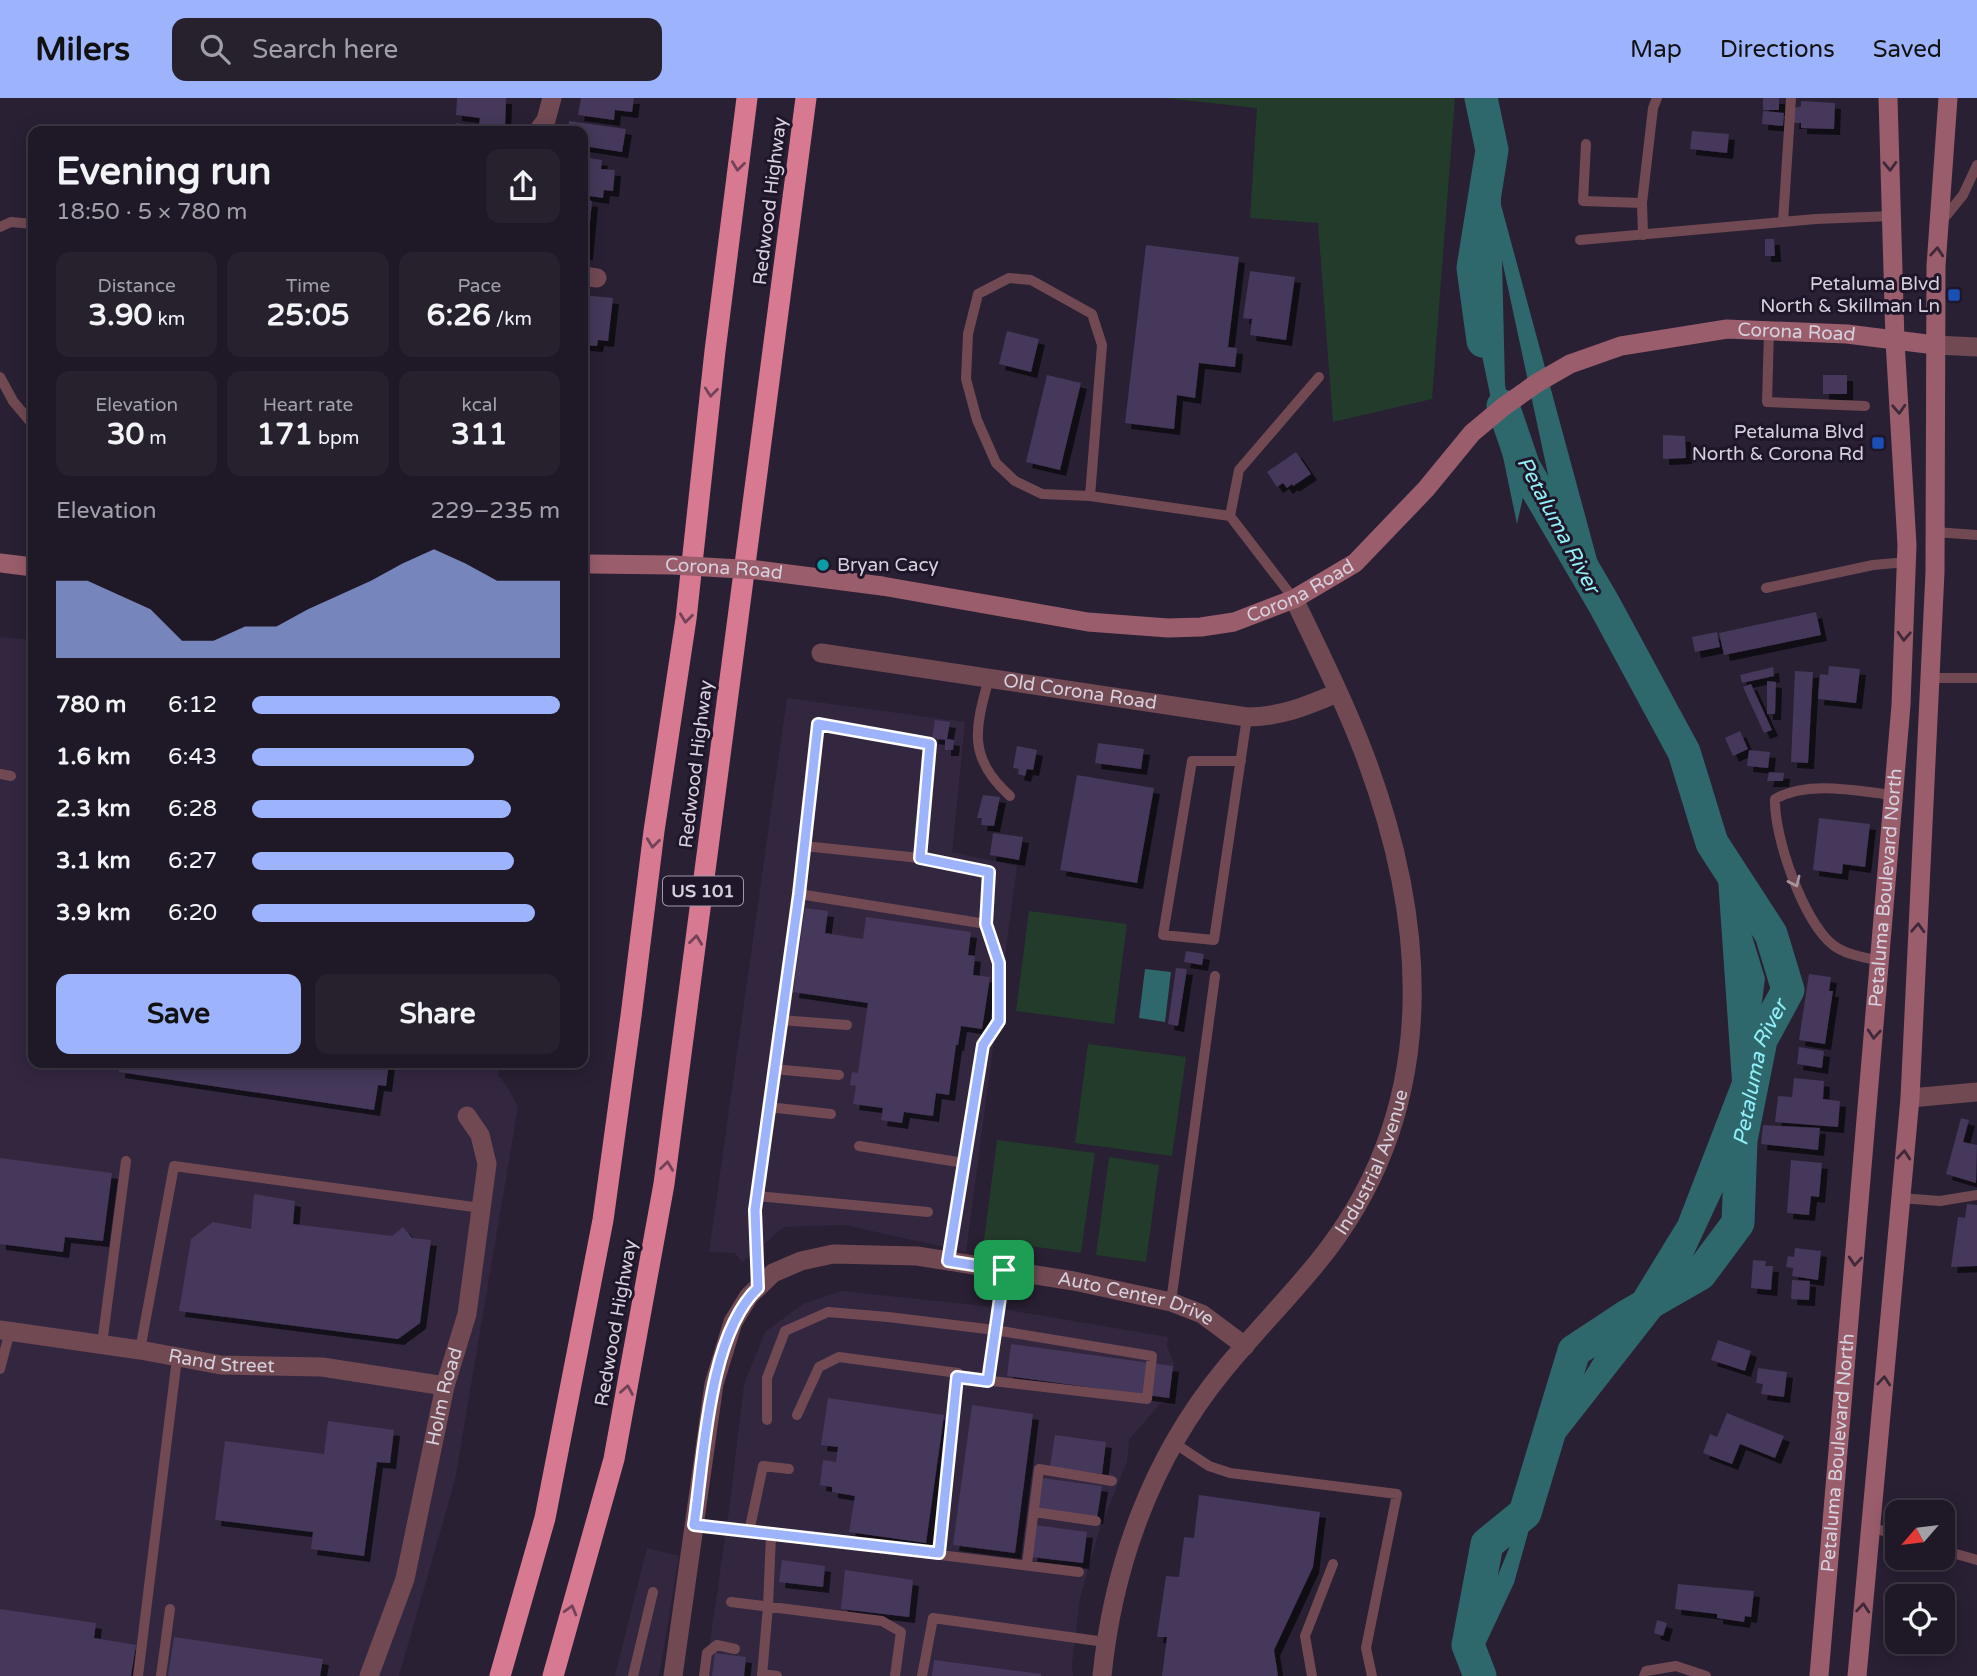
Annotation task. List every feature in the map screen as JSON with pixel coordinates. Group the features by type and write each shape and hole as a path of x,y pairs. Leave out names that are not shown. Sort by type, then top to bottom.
{"highway":[{"name":"Redwood Highway","path":"500,1676 545,1518 603,1220 654,831 686,619 715,351 747,98"},
{"name":"Redwood Highway","path":"552,1676 614,1459 664,1184 806,98"}],"main road":[{"name":"Petaluma Boulevard North","path":"1819,1676 1901,705 1907,562 1895,341 1888,98"},
{"name":"Petaluma Boulevard North","path":"1857,1676 1910,1098 1935,532 1936,266 1948,98"},
{"name":"Corona Road","path":"588,564 757,570 882,586 1088,622 1168,628 1234,622 1294,599 1355,563 1426,489 1472,433 1503,407 1570,364 1621,346 1727,329 1847,334 1935,345"},
{"path":"0,563 28,566"}],"street":[{"path":"542,126 547,120 552,98"},
{"path":"1935,345 1977,347"},
{"name":"Industrial Avenue","path":"1101,1676 1113,1599 1137,1518 1174,1443 1223,1371 1318,1262 1360,1200 1377,1167 1393,1125 1406,1069 1411,1032 1413,979 1408,922 1399,869 1384,812 1364,755 1294,599"},
{"name":"Old Corona Road","path":"821,653 1247,717 1268,717 1290,712 1337,693"},
{"path":"1910,1098 1977,1092"},
{"name":"Holm Road","path":"369,1676 405,1579 445,1386 467,1314 486,1164 480,1135 467,1116"},
{"name":"Auto Center Drive","path":"673,1676 714,1384 733,1322 749,1296 773,1273 801,1261 833,1255 917,1256 1074,1281 1171,1302 1202,1314 1245,1346"},
{"name":"Rand Street","path":"5,1330 221,1365 322,1367 445,1386"}],"lane":[{"path":"1643,234 1642,203 1653,108 1657,98"},
{"path":"1783,222 1791,98"},
{"path":"1586,144 1583,201 1642,203"},
{"path":"1939,225 1963,195 1977,165"},
{"path":"1580,240 1783,222 1892,216"},
{"path":"0,226 11,222 28,224"},
{"path":"1090,496 1102,345 1092,314 1031,280 1009,278 978,294 968,334 966,379 977,420 996,463 1014,481 1042,494 1090,496 1230,516 1294,599"},
{"path":"1769,331 1768,402 1865,407"},
{"path":"0,377 3,388 28,419"},
{"path":"1230,516 1239,470 1319,377"},
{"path":"1935,532 1977,535"},
{"path":"1766,588 1873,565 1907,562"},
{"path":"989,678 976,735 980,755 989,775 1010,796"},
{"path":"1930,678 1977,678"},
{"path":"1241,761 1192,761 1163,935 1214,940 1241,761 1247,717"},
{"path":"758,1288 755,1210 799,894 818,724 930,744 920,858"},
{"path":"0,774 11,776"},
{"path":"1880,961 1852,955 1833,945 1817,926 1789,868 1775,817 1775,799 1801,790 1835,789 1894,795"},
{"path":"804,846 920,858 989,872 986,924 999,963 999,1021 983,1045 948,1261"},
{"path":"799,894 986,924"},
{"path":"1171,1302 1215,976"},
{"path":"780,1020 847,1026"},
{"path":"774,1069 839,1075"},
{"path":"768,1107 831,1114"},
{"path":"859,1146 964,1163"},
{"path":"102,1344 126,1161"},
{"path":"140,1350 174,1166 481,1208"},
{"path":"1900,1198 1940,1200 1977,1195"},
{"path":"757,1196 928,1212"},
{"path":"988,1381 1004,1270"},
{"path":"767,1420 767,1378 785,1331 828,1312 995,1330 1152,1356 1147,1399 957,1377"},
{"path":"0,1369 5,1330"},
{"path":"797,1415 819,1367 839,1357 958,1373 939,1553"},
{"path":"138,1676 177,1358"},
{"path":"1174,1443 1209,1466 1230,1473 1397,1494 1366,1648 1372,1676"},
{"path":"749,1532 762,1466 789,1469"},
{"path":"1027,1564 1039,1469 1112,1481"},
{"path":"1034,1512 1096,1521"},
{"path":"694,1525 1079,1572"},
{"path":"1870,1527 1885,1531"},
{"path":"771,1535 762,1675 777,1676"},
{"path":"1955,1554 1977,1560"},
{"path":"1312,1676 1305,1636 1333,1564"},
{"path":"633,1676 653,1592"},
{"path":"731,1602 882,1620 901,1632 895,1676"},
{"path":"161,1676 170,1609"},
{"path":"922,1676 933,1618 1105,1642"},
{"path":"704,1676 707,1653 717,1645 734,1649"},
{"path":"1644,1676 1646,1671 1676,1666 1706,1676"}],"shaded area":[{"path":"1164,98 1455,98 1432,399 1333,422 1318,223 1250,218 1257,108"},
{"path":"1479,98 1497,98 1501,205 1614,622 1717,822 1765,978 1744,1146 1672,1301 1549,1458 1514,1583 1479,1658 1485,1676 1463,1676 1476,1629 1512,1541 1525,1471 1678,1221 1732,1081 1717,864 1666,739 1564,549 1502,260 1505,385 1525,488 1517,524 1475,322 1486,189"},
{"path":"0,637 28,640 28,1068 499,1068 498,1075 518,1107 455,1480 399,1676 0,1676"},
{"path":"787,698 965,722 952,852 1017,866 966,1252 845,1225 784,1227 742,1262 735,1253 709,1252"},
{"path":"1029,911 1127,924 1114,1024 1016,1011"},
{"path":"1145,969 1171,972 1165,1022 1139,1018"},
{"path":"1088,1044 1186,1057 1172,1156 1075,1143"},
{"path":"997,1140 1095,1153 1081,1253 984,1240"},
{"path":"1109,1157 1159,1165 1146,1262 1096,1255"},
{"path":"841,1291 985,1306 1168,1337 1167,1346 1174,1364 1170,1400 1160,1404 1129,1440 1127,1462 1099,1531 1080,1598 1073,1676 705,1676 744,1384 765,1332 803,1304"},
{"path":"647,1548 679,1556 659,1676 615,1676"}],"building":[{"path":"457,98 506,98 505,126 479,125 480,118 456,115"},
{"path":"581,98 634,98 632,112 615,110 614,120 578,115"},
{"path":"1763,98 1779,98 1779,110 1763,110"},
{"path":"1801,101 1835,103 1834,129 1801,128 1801,123 1793,123 1794,108 1801,106"},
{"path":"1763,111 1784,113 1783,126 1762,124"},
{"path":"569,121 626,129 622,152 588,147 588,126 568,126"},
{"path":"456,123 482,126 456,126"},
{"path":"1692,131 1729,134 1727,153 1690,149"},
{"path":"588,158 602,160 601,169 615,170 613,191 604,190 603,198 588,196"},
{"path":"588,201 592,201 588,243"},
{"path":"1765,239 1774,239 1775,256 1765,256"},
{"path":"1146,245 1239,257 1228,347 1237,348 1235,367 1199,363 1195,398 1177,395 1174,429 1125,423"},
{"path":"1250,271 1295,277 1286,340 1250,335 1252,319 1243,318"},
{"path":"588,296 613,298 608,341 598,340 597,346 588,345"},
{"path":"1007,331 1039,339 1031,372 999,364"},
{"path":"1047,375 1081,383 1060,470 1026,462"},
{"path":"1823,375 1847,375 1847,394 1823,394"},
{"path":"1663,435 1685,436 1686,458 1663,459"},
{"path":"1296,452 1311,474 1293,486 1292,484 1287,488 1283,483 1277,487 1267,472"},
{"path":"1816,612 1821,635 1724,655 1719,633"},
{"path":"1717,632 1720,647 1695,652 1692,637"},
{"path":"1829,666 1860,669 1856,703 1818,699 1820,674 1828,675"},
{"path":"1773,667 1774,676 1742,683 1740,675"},
{"path":"1795,671 1813,672 1808,763 1791,762"},
{"path":"1767,681 1776,682 1775,714 1767,714"},
{"path":"1751,684 1772,730 1764,733 1743,687"},
{"path":"935,720 950,722 947,739 954,740 953,750 945,750 945,740 932,738"},
{"path":"1740,731 1748,749 1733,756 1725,738"},
{"path":"1098,743 1144,749 1141,769 1095,763"},
{"path":"1017,746 1037,750 1033,770 1027,769 1025,776 1018,774 1019,769 1013,768"},
{"path":"1749,750 1770,752 1768,768 1747,766"},
{"path":"1769,772 1784,773 1783,781 1767,781"},
{"path":"1077,775 1154,788 1137,883 1060,870"},
{"path":"983,795 1000,797 994,826 981,825 982,818 977,818"},
{"path":"1819,818 1870,824 1865,867 1843,864 1842,874 1813,870"},
{"path":"993,833 1023,837 1019,860 990,855"},
{"path":"805,908 828,911 825,933 863,939 866,917 971,932 968,955 975,956 973,975 990,977 982,1029 961,1026 949,1095 936,1093 933,1116 904,1112 902,1123 881,1120 883,1108 853,1104 856,1086 850,1085 852,1072 858,1073 868,1003 793,992"},
{"path":"1186,951 1204,954 1202,965 1184,962"},
{"path":"1176,968 1187,969 1178,1026 1168,1024"},
{"path":"1809,974 1831,977 1829,991 1833,991 1825,1044 1799,1040"},
{"path":"1799,1047 1824,1051 1822,1068 1797,1064"},
{"path":"119,1068 388,1068 386,1086 378,1085 374,1110 119,1072"},
{"path":"1794,1078 1824,1081 1823,1099 1840,1101 1838,1127 1775,1122 1778,1096 1792,1097"},
{"path":"1961,1118 1969,1120 1963,1142 1977,1145 1976,1183 1946,1174"},
{"path":"1763,1125 1820,1128 1818,1150 1761,1144"},
{"path":"0,1158 112,1173 103,1241 65,1237 63,1252 0,1244"},
{"path":"1791,1160 1822,1163 1819,1197 1811,1196 1809,1215 1787,1213"},
{"path":"254,1194 295,1201 293,1224 392,1236 403,1227 412,1238 431,1240 420,1323 398,1339 179,1311 191,1239 213,1222 251,1229"},
{"path":"1967,1204 1977,1205 1977,1266 1951,1267 1958,1217 1965,1218"},
{"path":"1795,1248 1821,1251 1818,1280 1792,1276 1793,1268 1786,1267 1788,1256 1794,1257"},
{"path":"1753,1260 1766,1261 1765,1266 1773,1266 1771,1290 1751,1288"},
{"path":"1792,1280 1810,1281 1809,1300 1791,1299"},
{"path":"1718,1340 1751,1351 1745,1371 1711,1360"},
{"path":"1011,1344 1173,1366 1169,1398 1007,1376"},
{"path":"1758,1368 1787,1372 1784,1397 1761,1394 1763,1384 1756,1383"},
{"path":"828,1398 944,1415 926,1543 849,1532 855,1496 832,1492 832,1487 820,1485 823,1460 836,1462 838,1447 821,1445"},
{"path":"972,1405 1033,1414 1015,1553 953,1545"},
{"path":"1727,1413 1784,1436 1775,1458 1740,1444 1732,1464 1703,1453 1710,1434 1717,1437"},
{"path":"328,1421 394,1430 390,1463 377,1462 364,1556 311,1549 313,1532 215,1520 225,1441 324,1454"},
{"path":"1055,1435 1106,1442 1102,1474 1050,1467"},
{"path":"1042,1478 1102,1486 1097,1518 1038,1510"},
{"path":"1199,1495 1320,1512 1313,1567 1274,1650 1278,1676 1162,1676 1167,1637 1157,1637 1166,1576 1179,1577 1184,1537 1194,1538"},
{"path":"1035,1525 1087,1532 1083,1563 1031,1557"},
{"path":"782,1560 825,1566 823,1587 779,1582"},
{"path":"845,1570 913,1580 909,1617 841,1609"},
{"path":"1678,1584 1754,1591 1751,1617 1745,1616 1744,1622 1717,1618 1717,1614 1675,1609"},
{"path":"0,1609 96,1623 94,1638 136,1645 131,1676 0,1676"},
{"path":"1657,1620 1667,1623 1663,1636 1654,1633"},
{"path":"174,1637 323,1659 320,1676 168,1676"},
{"path":"715,1653 746,1657 744,1676 712,1676"},
{"path":"934,1660 1041,1674 1041,1676 932,1676"}],"waterway":[{"name":"Petaluma River","path":"1481,98 1492,150 1473,268 1483,341"},
{"name":"Petaluma River","path":"1480,1676 1468,1645 1487,1544 1525,1513 1574,1351 1627,1316 1700,1274 1738,1223 1741,1140 1761,1040 1788,990 1771,934 1712,843 1684,752 1604,604 1524,467 1503,406"}],"place":[{"name":"Petaluma Blvd North & Skillman Ln","path":"1954,295"},
{"name":"Petaluma Blvd North & Corona Rd","path":"1878,443"},
{"name":"Bryan Cacy","path":"823,565"}],"route":[{"path":"818,724 930,744 920,858 989,872 986,924 999,963 999,1021 983,1045 948,1261 1004,1270 988,1381 957,1377 939,1553 694,1525 714,1384 733,1322 749,1296 758,1288 755,1210 799,894 818,724"}]}
